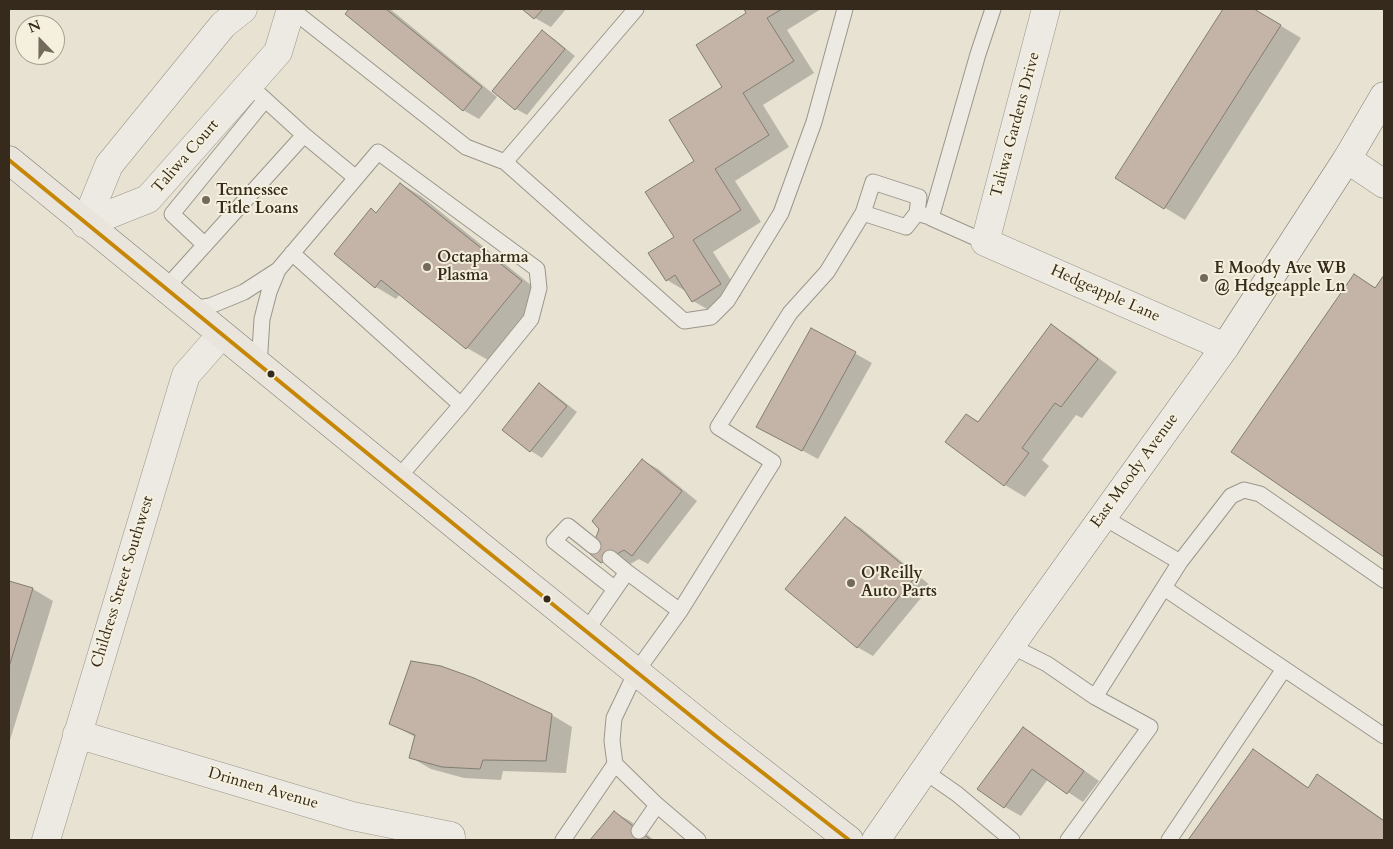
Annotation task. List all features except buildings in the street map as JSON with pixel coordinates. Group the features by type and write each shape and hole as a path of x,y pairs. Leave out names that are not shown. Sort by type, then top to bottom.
{"highway":[{"path":"9,160 85,224 636,672 849,840"}],"street":[{"path":"85,224 109,165 223,25 243,9"},
{"name":"Taliwa Court","path":"85,224 148,199 257,92 278,52 291,9"},
{"name":"Taliwa Gardens Drive","path":"985,242 1046,9"},
{"name":"East Moody Avenue","path":"876,840 1011,646 1225,346 1347,159 1384,96"},
{"path":"1347,159 1384,184"},
{"name":"Hedgeapple Lane","path":"985,242 1225,346"},
{"name":"Childress Street Southwest","path":"46,840 186,375 221,335"},
{"name":"Drinnen Avenue","path":"77,734 352,816 451,838"}],"lane":[{"path":"291,9 466,147 505,162 684,320 711,317 726,301 781,212 814,122 845,9"},
{"path":"505,162 636,9"},
{"path":"863,212 906,227 924,215 993,9"},
{"path":"205,245 172,214 257,92 356,178"},
{"path":"165,289 304,134"},
{"path":"260,366 262,319 269,292 278,270 378,152 537,269 539,288 531,319 398,478"},
{"path":"698,840 681,835 657,805 615,764 612,741 614,718 636,672 680,611 773,462 718,427 790,313 828,272 863,212 873,182 919,197 924,215"},
{"path":"924,215 985,242"},
{"path":"292,253 461,405"},
{"path":"190,309 210,306 244,292 278,270"},
{"path":"1095,697 1180,562 1230,496 1244,490 1260,494 1384,580"},
{"path":"1103,517 1180,562"},
{"path":"593,546 568,526 554,541 615,589"},
{"path":"610,558 680,611"},
{"path":"586,631 627,572"},
{"path":"1164,588 1384,736"},
{"path":"1011,646 1047,664 1095,697 1150,727 1068,840"},
{"path":"1169,840 1284,670"},
{"path":"563,840 615,764"},
{"path":"924,771 957,794 1012,840"},
{"path":"639,831 657,805"}],"transit line":[{"path":"9,160 483,548 717,737 849,840"}],"place":[{"name":"Tennessee Title Loans","path":"206,200"},
{"name":"Octapharma Plasma","path":"427,267"},
{"name":"E Moody Ave WB @ Hedgeapple Ln","path":"1204,278"},
{"name":"O'Reilly Auto Parts","path":"851,583"}]}
